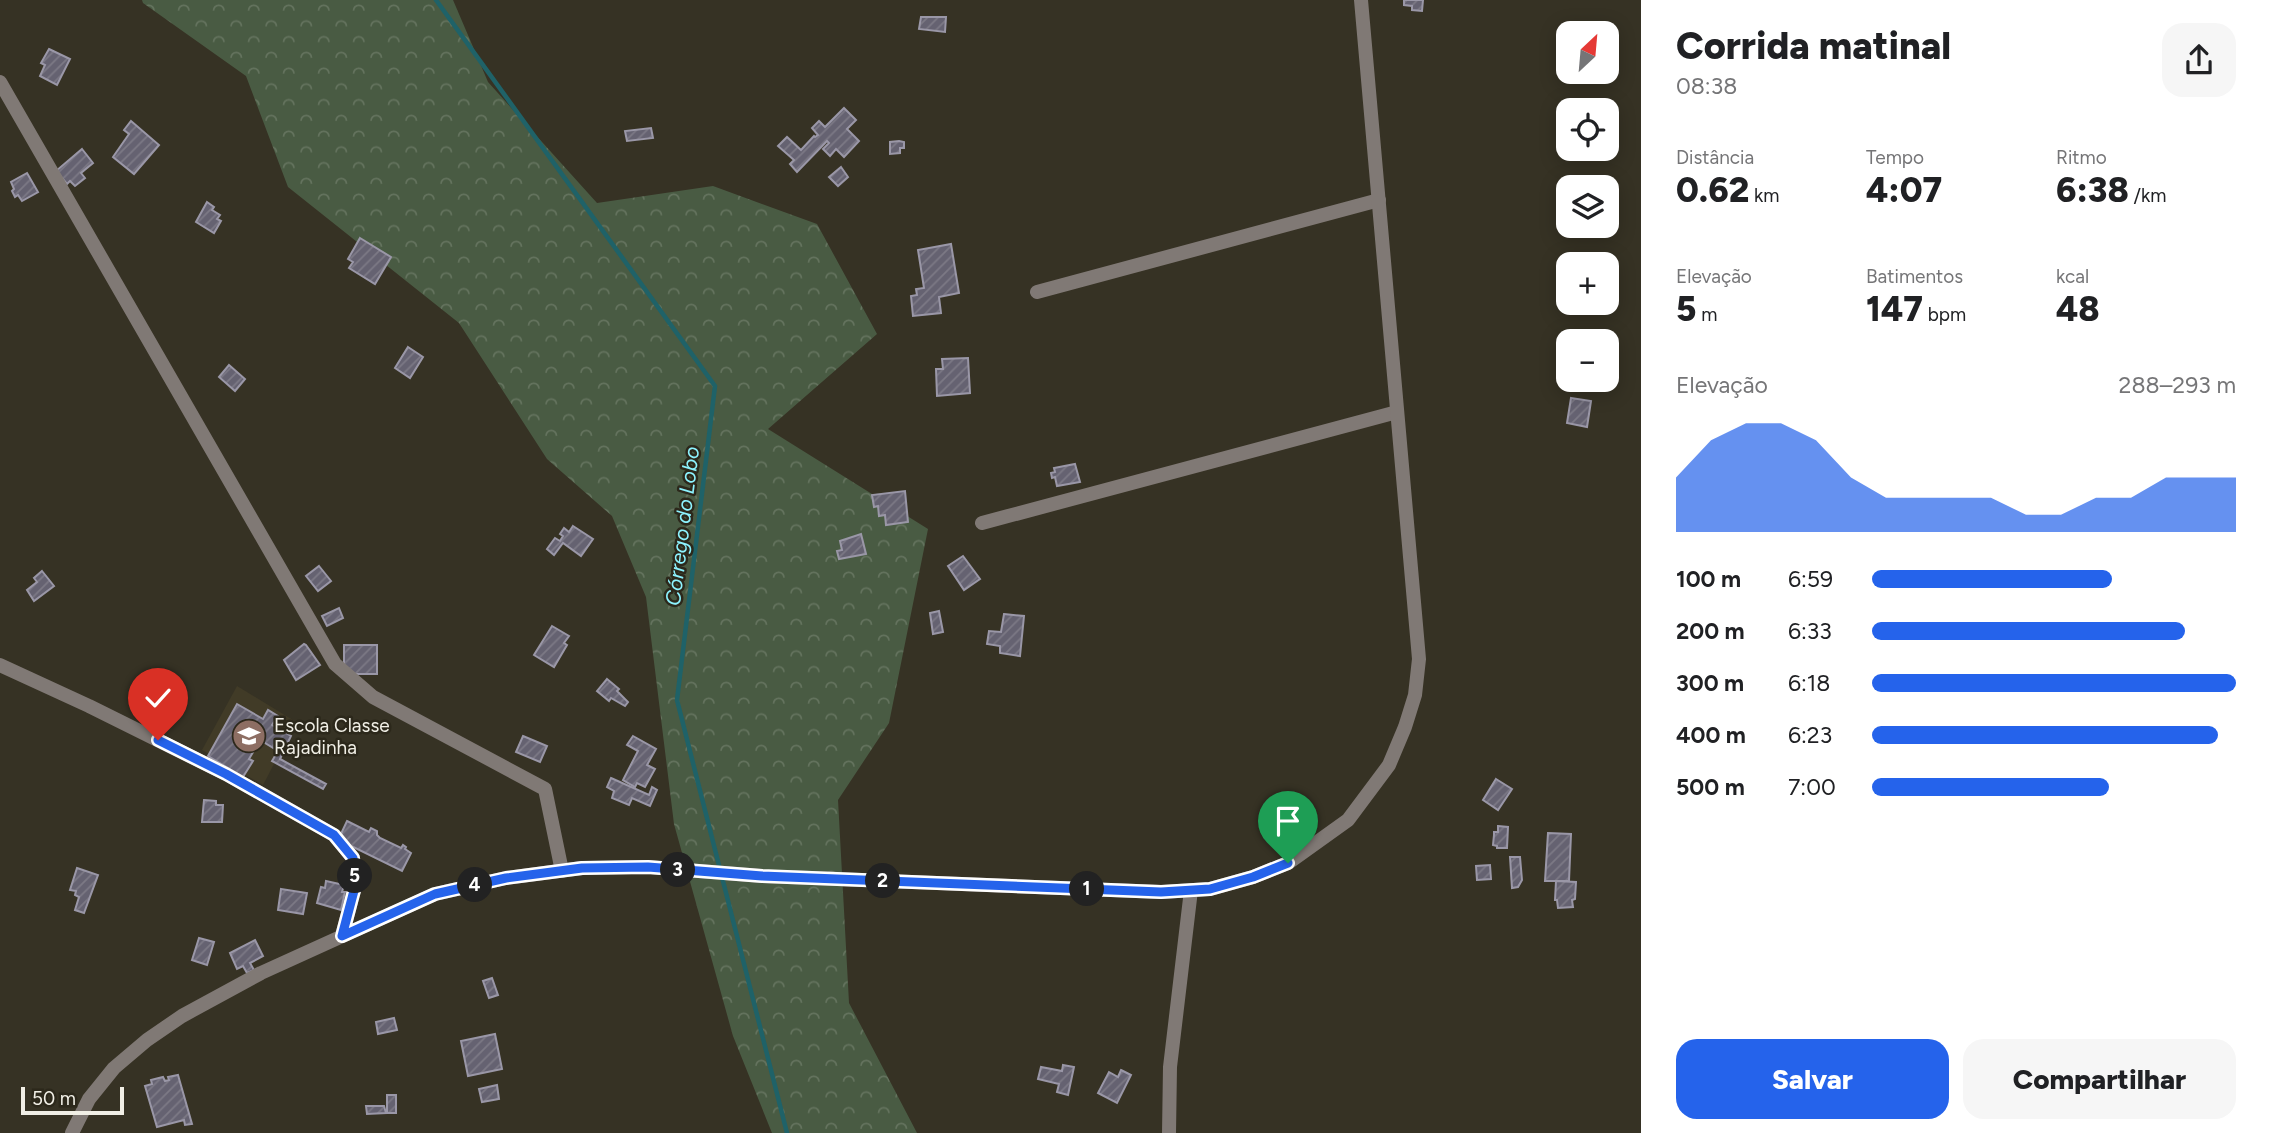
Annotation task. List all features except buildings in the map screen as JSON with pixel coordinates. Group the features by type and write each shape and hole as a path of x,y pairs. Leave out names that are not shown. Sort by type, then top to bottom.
{"street":[{"path":"72,1133 89,1099 114,1068 147,1040 182,1016 261,974 435,894 506,878 582,868 648,867 762,876 1161,892 1210,889 1288,863 1348,820 1389,765 1415,695 1419,659 1361,0"},
{"path":"0,82 335,664 373,697 545,789 562,871"},
{"path":"1037,292 1379,200"},
{"path":"982,523 1397,412"},
{"path":"0,665 226,774 334,835 353,858 356,883 342,936"},
{"path":"1169,1133 1170,1067 1191,890"}],"shaded area":[{"name":"Escola Classe Rajadinha","path":"237,686 296,722 263,785 202,750"}],"green space":[{"path":"142,0 453,0 488,82 597,203 713,186 817,224 877,334 768,429 928,529 889,723 838,800 849,1003 917,1133 772,1133 733,1036 674,824 646,597 612,516 547,459 459,323 288,187 246,76"}],"waterway":[{"name":"Córrego do Lobo","path":"436,0 715,386 677,700 787,1133"}],"place":[{"name":"Escola Classe Rajadinha","path":"249,736"}],"route":[{"path":"158,740 226,774 334,835 353,858 356,883 342,936 435,894 506,878 582,868 648,867 762,876 1161,892 1210,889 1253,877 1288,863"}]}
